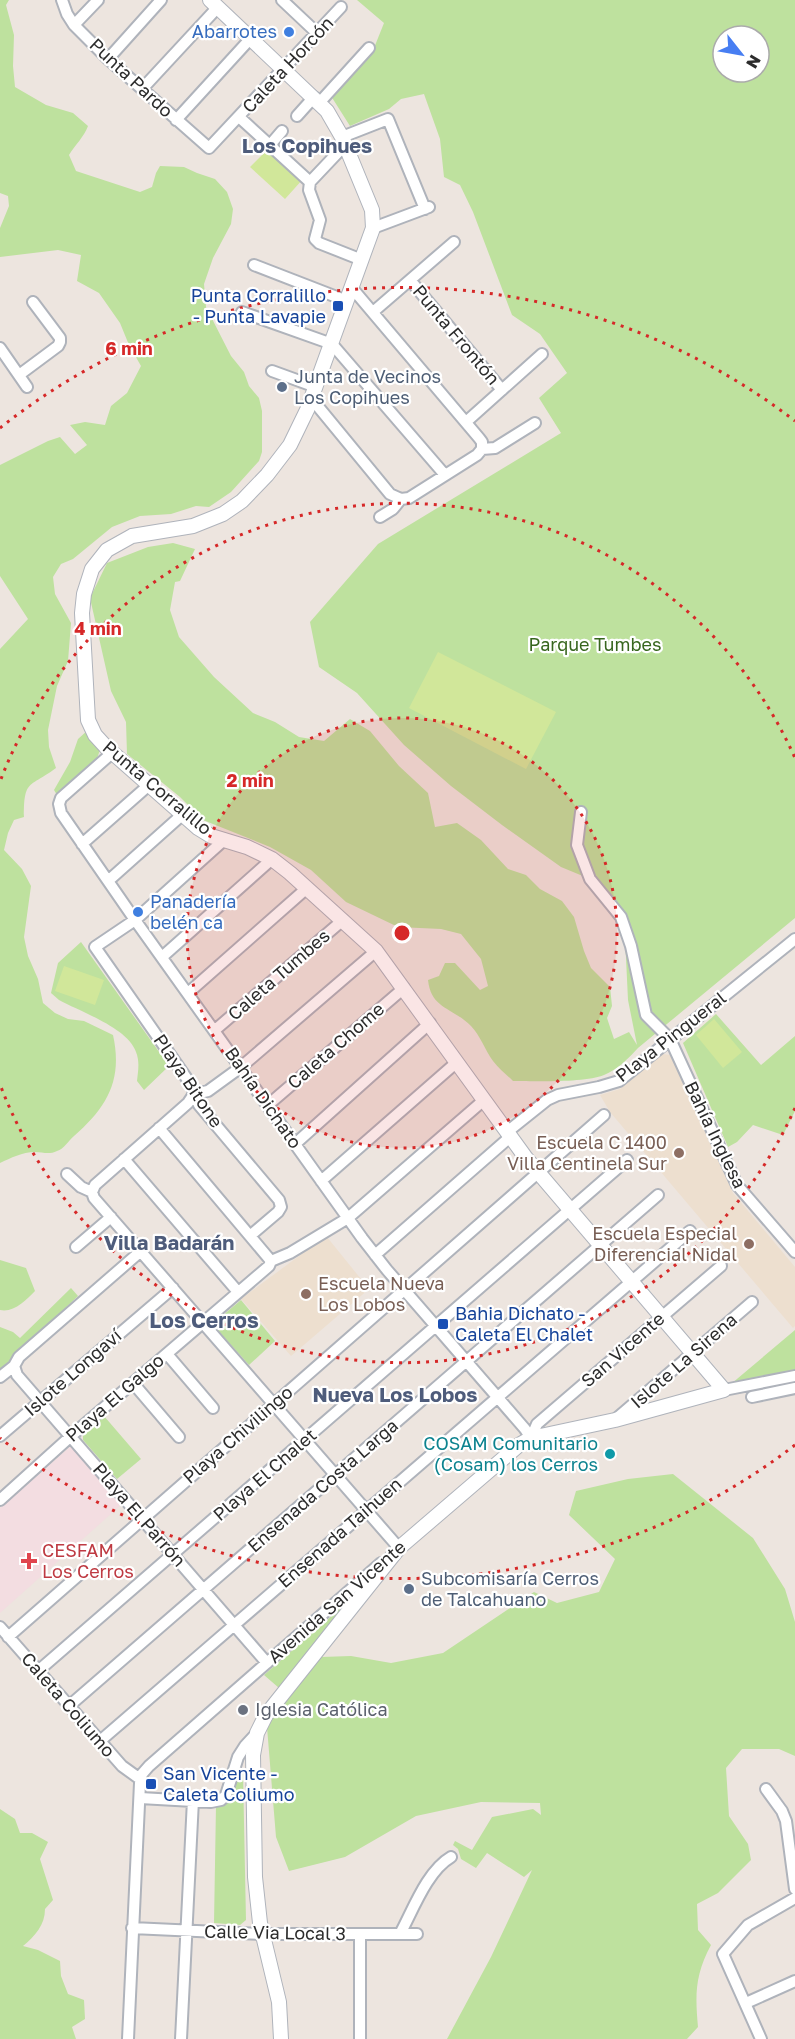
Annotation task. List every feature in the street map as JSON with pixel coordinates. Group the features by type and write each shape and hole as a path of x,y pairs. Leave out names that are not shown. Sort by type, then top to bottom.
{"street":[{"name":"Punta Pardo","path":"62,0 74,25 209,148"},
{"path":"74,25 98,0"},
{"path":"108,58 161,0"},
{"path":"282,0 317,33"},
{"path":"142,89 214,4 317,100 334,121 343,141 372,210 374,228 427,208 388,119 343,141 310,182 309,190 320,220 315,239 319,243 362,260"},
{"name":"Caleta Horcón","path":"209,148 341,7"},
{"path":"176,120 251,38"},
{"path":"297,116 317,100 369,48"},
{"path":"239,117 310,182"},
{"path":"270,145 282,131"},
{"name":"Punta Corralillo","path":"374,228 314,393 290,445 267,476 242,501 223,514 202,524 141,534 123,540 107,550 92,568 84,594 82,613 87,713 95,735 112,753 204,832 247,847 272,859 376,951 538,1173 724,1390"},
{"path":"373,312 454,242"},
{"path":"254,265 350,295 373,312 481,440 482,449"},
{"name":"Punta Frontón","path":"410,280 502,390"},
{"path":"19,375 58,346 60,342 60,338 33,302"},
{"path":"242,312 332,344 445,475"},
{"path":"0,348 27,387"},
{"path":"466,422 542,354"},
{"path":"272,371 314,393 390,494 401,499 408,498 477,455 482,449 495,448 535,423"},
{"path":"380,517 393,509 401,499"},
{"name":"Bahía Dichato","path":"112,753 60,800 61,813 375,1255 531,1438"},
{"path":"82,844 149,785"},
{"path":"581,812 577,845 590,879 621,918 631,946 646,1016 670,1039"},
{"path":"108,881 183,814"},
{"path":"135,920 224,840"},
{"path":"162,957 272,859"},
{"path":"188,993 307,888"},
{"name":"Playa Bitone","path":"135,920 95,947 192,1086 199,1105 281,1203 278,1212 251,1235"},
{"name":"Caleta Tumbes","path":"215,1030 343,920"},
{"name":"Playa Pingueral","path":"375,1255 547,1100 558,1095 619,1082 795,939"},
{"path":"92,1192 96,1185 124,1159 188,1103 194,1094 208,1091 241,1067 376,951"},
{"name":"Caleta Chome","path":"268,1105 404,988"},
{"path":"295,1144 430,1023"},
{"name":"Bahía Inglesa","path":"670,1039 737,1185 743,1195 795,1252"},
{"path":"321,1181 457,1062"},
{"name":"Playa El Galgo","path":"0,1500 70,1436 269,1266 271,1261 290,1253 348,1218 484,1100"},
{"name":"Playa Chivilingo","path":"8,1637 604,1115"},
{"path":"159,1128 271,1261"},
{"path":"124,1159 238,1292"},
{"name":"Playa El Chalet","path":"38,1671 627,1160"},
{"path":"67,1174 81,1187 92,1192 94,1198 399,1548 266,1715 257,1733 252,1755 257,1904 262,1934 277,1989 280,2039"},
{"name":"Ensenada Costa Larga","path":"69,1706 658,1195"},
{"path":"76,1247 111,1217"},
{"name":"Ensenada Taihuen","path":"100,1741 690,1231"},
{"path":"0,1377 141,1251"},
{"name":"San Vicente","path":"531,1438 537,1424 721,1266"},
{"name":"Islote Longaví","path":"0,1436 173,1288"},
{"name":"Islote La Sirena","path":"615,1420 752,1302"},
{"path":"167,1354 213,1408"},
{"name":"Playa El Parrón","path":"14,1366 17,1375 267,1663"},
{"name":"Avenida San Vicente","path":"140,1779 149,1766 519,1445 531,1438 615,1420 724,1390 795,1376"},
{"path":"133,1383 179,1437"},
{"path":"752,1397 795,1388"},
{"name":"Caleta Coliumo","path":"0,1627 126,1770 140,1779"},
{"path":"140,1798 214,1802 224,1798 241,1751 257,1733"},
{"path":"128,2039 140,1779"},
{"path":"766,1789 782,1811 786,1821 795,1889"},
{"path":"181,2039 193,1800"},
{"path":"399,1934 432,1875 451,1857"},
{"path":"761,2039 723,1954 748,1925 795,1898"},
{"name":"Calle Via Local 3","path":"132,1928 262,1934 417,1934"},
{"path":"360,1935 360,2039"},
{"path":"746,2004 795,1981"}],"shaded area":[{"name":"Escuela C 1400 Villa Centinela Sur","path":"663,1054 670,1055 733,1193 795,1267 795,1326 793,1328 610,1112 600,1095 620,1089"},
{"name":"Escuela Nueva Los Lobos","path":"327,1237 369,1289 291,1356 241,1299"},
{"name":"CESFAM Los Cerros","path":"71,1446 121,1505 0,1613 0,1508"}],"green space":[{"path":"0,0 9,0 6,5 14,35 15,87 46,105 73,113 88,126 69,155 76,171 140,192 152,187 160,166 184,167 215,179 227,192 233,209 231,224 213,258 204,284 206,307 231,356 244,372 249,386 259,398 262,411 262,452 259,461 231,492 209,507 196,506 171,514 140,516 112,527 73,559 61,564 53,577 55,594 71,623 68,661 57,686 48,730 49,747 56,768 34,782 27,790 24,817 14,820 4,850 22,869 31,886 24,937 28,956 38,979 43,1003 55,1013 68,1019 84,1021 113,1035 116,1066 110,1092 103,1103 86,1125 60,1150 51,1153 26,1153 0,1163 0,649 28,619 0,576 0,465 60,437 75,454 87,445 70,425 85,422 105,425 111,406 127,393 141,366 120,323 99,293 77,281 81,255 58,250 0,257 0,228 9,206 8,196 0,193"},
{"name":"Parque Tumbes","path":"357,0 795,0 795,918 622,1063 609,1073 596,1078 513,1081 493,1061 471,1026 438,1002 430,990 428,980 439,976 445,963 455,963 480,990 488,986 481,959 461,934 441,929 398,927 346,902 311,870 270,847 203,820 180,797 127,754 126,722 111,691 90,598 107,563 148,547 173,543 195,549 180,581 175,582 170,610 179,637 214,677 253,713 275,722 299,737 324,741 350,719 370,731 399,766 428,793 435,827 457,823 481,840 508,869 526,875 540,889 562,901 574,917 591,968 610,987 612,1006 607,1018 614,1039 629,1032 637,1045 628,1000 624,916 590,879 561,867 451,786 404,745 357,693 319,667 310,622 378,544 561,433 539,398 567,373 540,334 512,315 473,212 460,185 444,177 440,139 424,94 401,99 389,109 350,126 331,96 374,48 384,23"},
{"path":"269,148 303,179 285,199 250,167"},
{"path":"438,652 556,712 526,769 409,708"},
{"path":"88,730 100,750 96,761 57,795 54,790 70,762 78,739"},
{"path":"81,942 169,1066 144,1090 137,1081 136,1052 124,1035 91,1015 59,1000 51,993 58,963"},
{"path":"64,966 104,980 95,1005 55,991"},
{"path":"716,1014 761,1065 795,1036 795,1111 783,1135 753,1125 737,1142 728,1147 683,1043"},
{"path":"714,1019 742,1052 723,1068 696,1035"},
{"path":"0,1260 26,1268 35,1291 10,1310 0,1310"},
{"path":"71,1288 78,1296 0,1370 0,1327 13,1332 20,1338"},
{"path":"241,1300 275,1341 249,1365 215,1327 216,1321"},
{"path":"795,1330 795,1371 731,1384"},
{"path":"104,1416 141,1459 117,1479 83,1440 83,1433"},
{"path":"673,1474 753,1538 785,1589 795,1622 795,1756 779,1749 742,1749 726,1768 729,1816 748,1844 751,1860 718,1893 697,1904 698,1930 711,1945 697,1985 698,2027 687,2039 447,2039 491,1957 532,1870 524,1877 487,1853 476,1868 461,1859 458,1849 453,1845 455,1841 472,1850 492,1817 533,1809 541,1815 540,1803 481,1802 416,1816 345,1857 289,1871 276,1837 266,1715 321,1657 351,1656 391,1663 443,1653 534,1592 557,1603 599,1592 615,1559 569,1515 576,1491 628,1479"},
{"path":"352,1598 279,1688 264,1675"},
{"path":"237,1773 243,1773 246,1920 240,1925 214,1923 216,1805"},
{"path":"0,1809 15,1819 20,1833 32,1833 48,1842 40,1859 53,1900 45,1909 38,1930 23,1946 38,1950 60,1961 61,1976 68,1994 84,2000 85,2019 72,2027 76,2039 0,2039"}],"place":[{"name":"Abarrotes","path":"289,32"},
{"name":"Punta Corralillo - Punta Lavapie","path":"338,306"},
{"name":"Junta de Vecinos Los Copihues","path":"282,387"},
{"name":"Panadería belén ca","path":"138,912"},
{"name":"Escuela C 1400 Villa Centinela Sur","path":"679,1153"},
{"name":"Escuela Especial Diferencial Nidal","path":"749,1244"},
{"name":"Escuela Nueva Los Lobos","path":"306,1294"},
{"name":"Bahia Dichato - Caleta El Chalet","path":"443,1324"},
{"name":"COSAM Comunitario (Cosam) los Cerros","path":"610,1454"},
{"name":"CESFAM Los Cerros","path":"29,1561"},
{"name":"Subcomisaría Cerros de Talcahuano","path":"409,1589"},
{"name":"Iglesia Católica","path":"243,1710"},
{"name":"San Vicente - Caleta Coliumo","path":"151,1784"}],"district":[{"name":"Los Copihues","path":"307,146"},
{"name":"Villa Badarán","path":"169,1243"},
{"name":"Los Cerros","path":"204,1321"},
{"name":"Nueva Los Lobos","path":"395,1395"}]}
